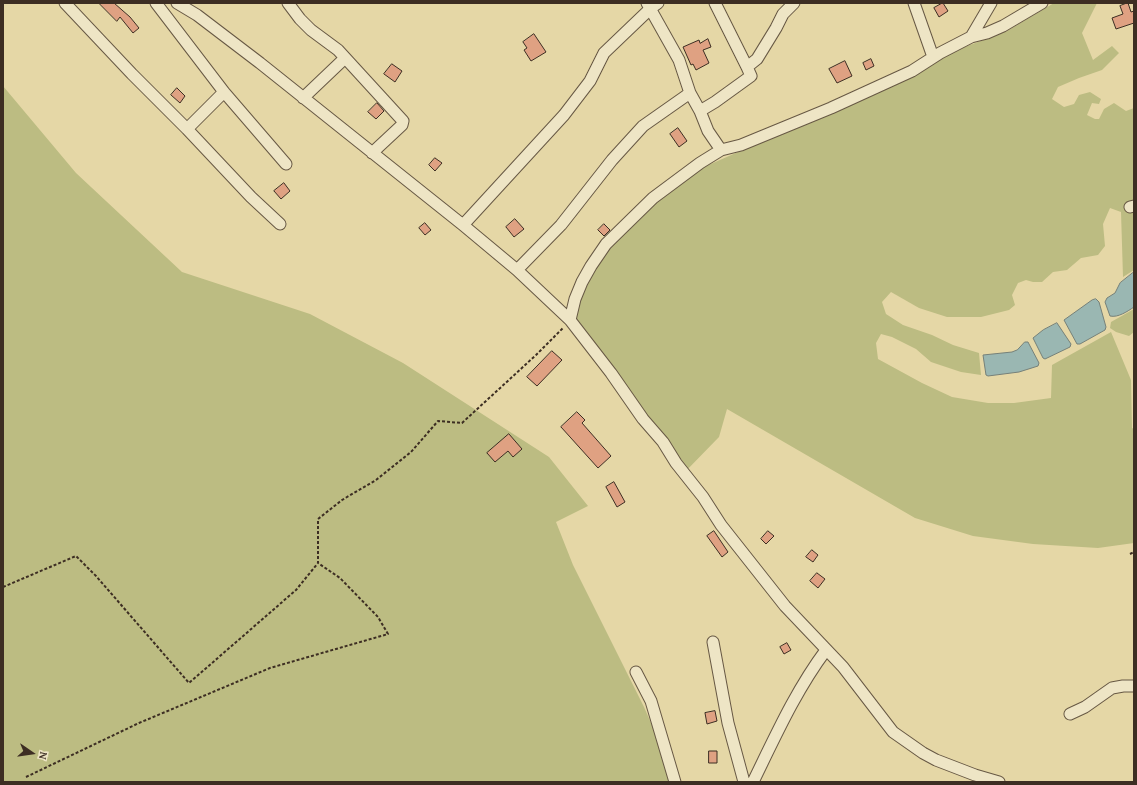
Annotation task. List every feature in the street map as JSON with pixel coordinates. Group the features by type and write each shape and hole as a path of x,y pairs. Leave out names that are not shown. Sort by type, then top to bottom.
{"street":[{"path":"64,3 132,74 188,129 251,197 280,224"},
{"path":"156,3 224,92 286,164"},
{"path":"177,3 203,20 260,63 463,226 516,270 570,320 611,373 643,419 663,442 676,463 703,496 721,525 785,606 843,667 893,732 923,753 936,760 975,775 999,782"},
{"path":"288,3 300,19 311,30 338,50 403,121 402,125 372,153"},
{"path":"700,111 751,76 715,3"},
{"path":"778,3 783,14"},
{"path":"747,67 757,60 783,14 794,3"},
{"path":"914,3 933,57"},
{"path":"971,37 991,3"},
{"path":"570,320 582,282 606,244 652,198 700,163 721,150 741,145 831,108 912,70 971,37 987,33 1003,26 1042,3"},
{"path":"463,226 564,115 590,81 604,53 652,5 661,30 679,60 690,93 700,111 708,131 721,150"},
{"path":"303,98 345,58"},
{"path":"188,129 224,92"},
{"path":"516,270 561,225 612,160 643,126 690,93"},
{"path":"712,642 728,723 744,782"},
{"path":"753,782 796,696 814,666 826,650"},
{"path":"636,672 651,701 675,782"},
{"path":"1070,714 1085,707 1112,688 1134,686"}],"path":[{"path":"3,587 76,556 96,576 189,683 296,590 318,563 318,518 342,500 376,480 411,452 438,421 462,423 536,355 570,320"},
{"path":"1130,554 1134,552"},
{"path":"26,777 139,723 270,668 388,634 378,617 340,578 318,563"}],"green space":[{"path":"1054,3 1097,3 1082,33 1093,60 1112,46 1119,53 1102,70 1058,87 1052,99 1064,107 1074,104 1079,95 1090,92 1101,99 1099,104 1092,103 1087,115 1095,119 1099,119 1104,109 1114,103 1126,111 1134,108 1134,270 1123,277 1121,212 1110,208 1103,224 1105,246 1098,255 1081,258 1067,270 1053,272 1042,282 1026,280 1018,283 1012,295 1015,305 1009,310 981,317 947,317 919,308 891,292 882,302 886,314 903,325 932,335 953,345 979,353 981,375 961,372 931,362 916,349 892,337 881,334 876,343 878,359 922,383 952,397 988,403 1014,403 1051,398 1052,365 1111,332 1131,380 1132,428 1134,429 1134,543 1098,548 1033,544 973,536 915,518 727,409 719,437 683,474 578,334 576,316 585,285 609,246 666,192 704,167 863,97 941,56 1007,31"},
{"path":"3,86 76,173 182,272 310,314 403,363 549,457 588,506 556,522 573,565 644,707 677,782 3,782"},
{"path":"1134,309 1134,332 1129,336 1116,332 1110,328 1111,322"}],"water":[{"path":"1134,272 1134,307 1120,315 1110,316 1105,302 1107,298 1115,293 1120,283"},
{"path":"1096,299 1099,302 1106,327 1105,330 1080,344 1077,344 1064,320 1092,300"},
{"path":"1057,323 1071,344 1070,347 1045,359 1043,358 1033,338 1043,330"},
{"path":"1025,342 1028,342 1039,363 1038,366 1019,372 986,375 983,355 1012,352 1017,350"}],"building":[{"path":"99,3 114,3 130,17 139,28 133,33 120,17 117,21"},
{"path":"943,3 948,11 939,17 934,8"},
{"path":"1128,3 1131,12 1134,11 1134,23 1116,29 1112,18 1123,14 1120,6"},
{"path":"534,34 546,52 531,61 524,50 527,48 523,42"},
{"path":"708,39 711,47 703,50 709,63 696,70 693,64 691,65 683,47 699,40 700,43"},
{"path":"871,59 874,66 866,70 863,63"},
{"path":"845,61 852,76 837,83 829,69"},
{"path":"392,64 402,71 395,82 384,74"},
{"path":"177,88 185,96 180,103 171,95"},
{"path":"377,103 384,111 376,119 368,112"},
{"path":"678,128 687,141 679,147 670,134"},
{"path":"435,158 442,163 435,171 429,165"},
{"path":"284,183 290,191 281,199 274,191"},
{"path":"515,219 524,229 514,237 506,227"},
{"path":"425,223 431,230 425,235 419,228"},
{"path":"604,224 610,230 604,236 598,230"},
{"path":"552,351 562,360 537,386 527,377"},
{"path":"577,412 585,420 582,423 611,456 598,468 561,427"},
{"path":"509,434 522,449 513,457 508,451 495,462 487,453"},
{"path":"614,482 625,502 617,507 606,487"},
{"path":"714,531 728,552 722,557 707,536"},
{"path":"768,531 774,536 766,544 761,539"},
{"path":"812,550 818,555 813,562 806,557"},
{"path":"817,573 825,579 818,588 810,581"},
{"path":"787,643 791,650 784,654 780,647"},
{"path":"715,711 717,721 707,724 705,713"},
{"path":"709,751 717,751 717,763 709,763"}]}
